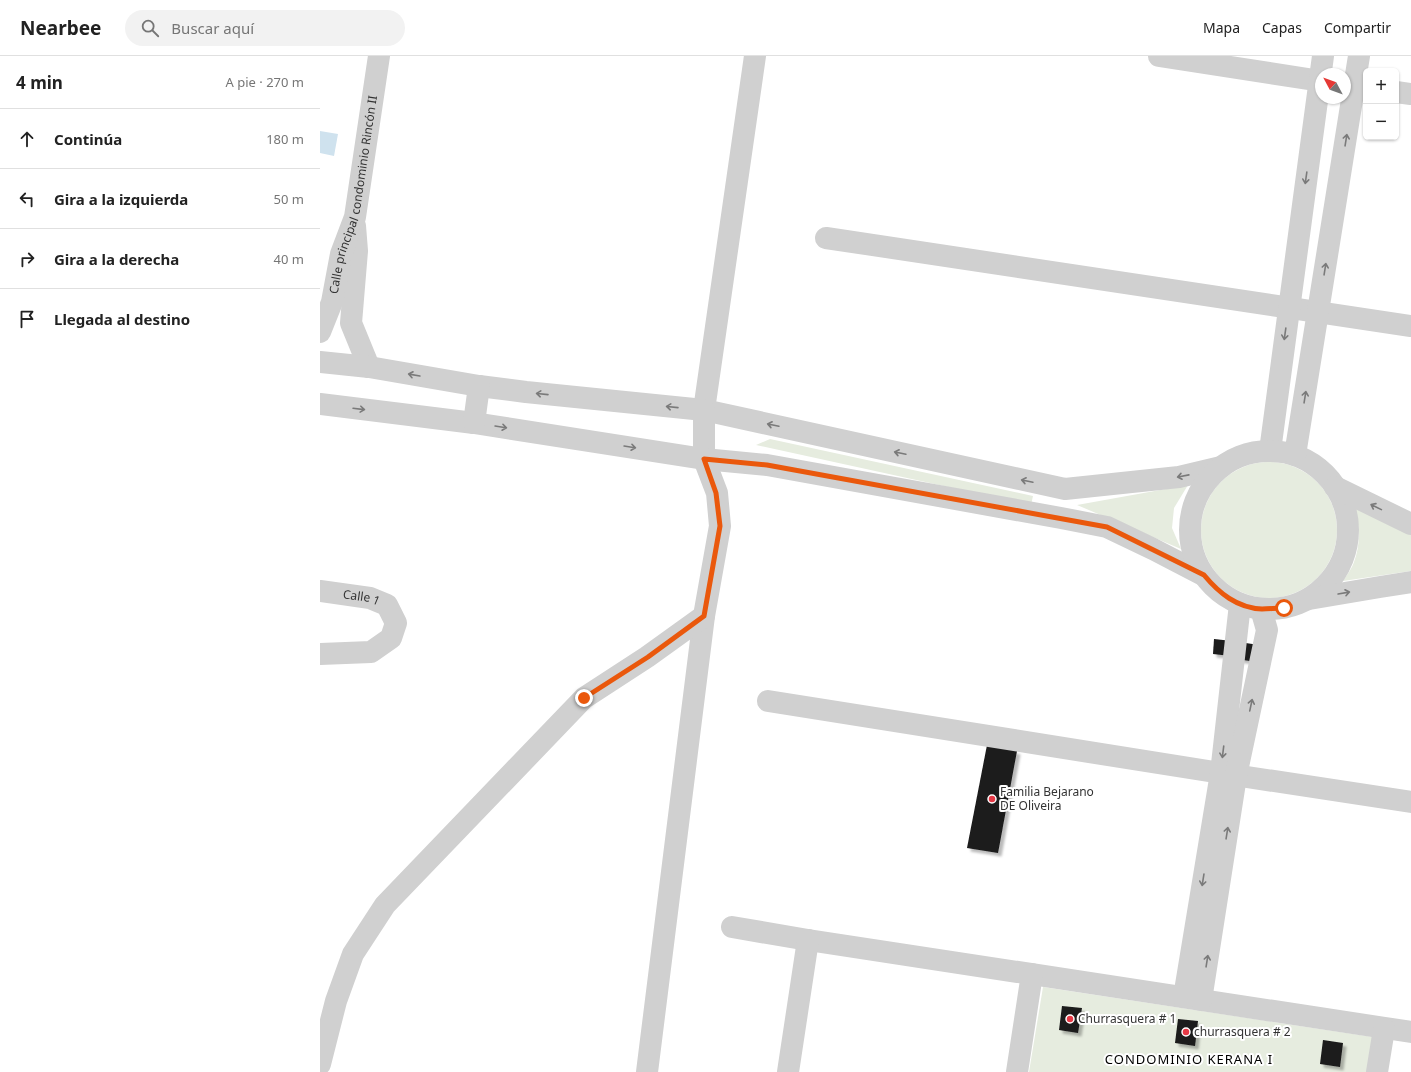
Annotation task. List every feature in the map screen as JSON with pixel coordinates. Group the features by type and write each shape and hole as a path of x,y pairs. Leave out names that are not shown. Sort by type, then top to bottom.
{"street":[{"name":"Calle principal condominio Rincón II","path":"320,332 332,302 341,254 355,217 379,56"},
{"path":"647,1072 704,616 720,526 716,493 704,459 704,410 756,56"},
{"path":"1159,56 1315,79"},
{"path":"1322,68 1323,56"},
{"path":"1295,455 1359,56"},
{"path":"1399,92 1411,94"},
{"path":"1270,451 1317,104"},
{"path":"355,217 357,251 352,323 369,367"},
{"path":"826,238 1411,326"},
{"path":"320,362 369,367 479,386 526,392 704,410 1065,489 1179,477 1221,467 1244,455 1270,451 1295,455 1318,467 1335,486 1346,511 1348,537 1341,562 1326,584 1306,600"},
{"path":"474,423 479,386"},
{"path":"320,404 474,423 704,459 767,465 1061,518 1107,527 1204,575"},
{"path":"1221,467 1204,485 1194,506 1190,530 1193,554 1204,575 1214,587 1226,597 1250,606 1284,608 1306,600 1380,586 1411,582"},
{"path":"1335,486 1411,524"},
{"path":"1061,518 1065,489"},
{"name":"Calle 1","path":"320,591 370,598 387,605 396,623 391,638 372,652 320,654"},
{"path":"1193,999 1228,775 1250,606"},
{"path":"1228,775 1267,630 1250,606"},
{"path":"320,1064 336,1001 353,954 385,905 584,698 648,657 704,616"},
{"path":"768,701 1228,775 1411,802"},
{"path":"732,927 808,940 1411,1032"},
{"path":"788,1072 808,940"},
{"path":"1018,1072 1032,974"},
{"path":"1377,1072 1384,1029"}],"shaded area":[{"path":"770,439 1033,496 1031,505 756,445"},
{"path":"1269,462 1289,465 1301,470 1317,482 1329,498 1334,510 1337,530 1334,550 1329,562 1317,578 1301,590 1289,595 1269,598 1249,595 1237,590 1221,578 1209,562 1204,550 1201,530 1204,510 1209,498 1221,482 1237,470 1249,465"},
{"path":"1188,485 1174,508 1172,528 1181,549 1077,505"},
{"path":"1353,505 1411,534 1411,571 1343,581 1353,564 1359,541 1357,519"},
{"path":"1043,987 1373,1037 1367,1072 1029,1072"}],"water":[{"path":"320,131 338,134 334,156 320,153"}],"building":[{"path":"1214,639 1232,641 1231,656 1213,654"},
{"path":"1239,642 1259,645 1257,662 1236,659"},
{"name":"Familia Bejarano DE Oliveira","path":"987,745 1017,751 998,853 967,848"},
{"name":"Churrasquera # 1","path":"1062,1006 1082,1008 1078,1033 1059,1030"},
{"name":"churrasquera # 2","path":"1178,1019 1198,1021 1195,1046 1175,1043"},
{"path":"1323,1040 1343,1043 1340,1067 1320,1064"}],"place":[{"name":"Familia Bejarano DE Oliveira","path":"992,799"},
{"name":"Churrasquera # 1","path":"1070,1019"},
{"name":"churrasquera # 2","path":"1186,1032"}],"district":[{"name":"CONDOMINIO KERANA I","path":"1189,1059"}],"route":[{"path":"584,698 648,657 704,616 720,526 716,493 704,459 767,465 1107,527 1204,575 1214,587 1226,597 1240,604 1261,609 1284,608"}]}
